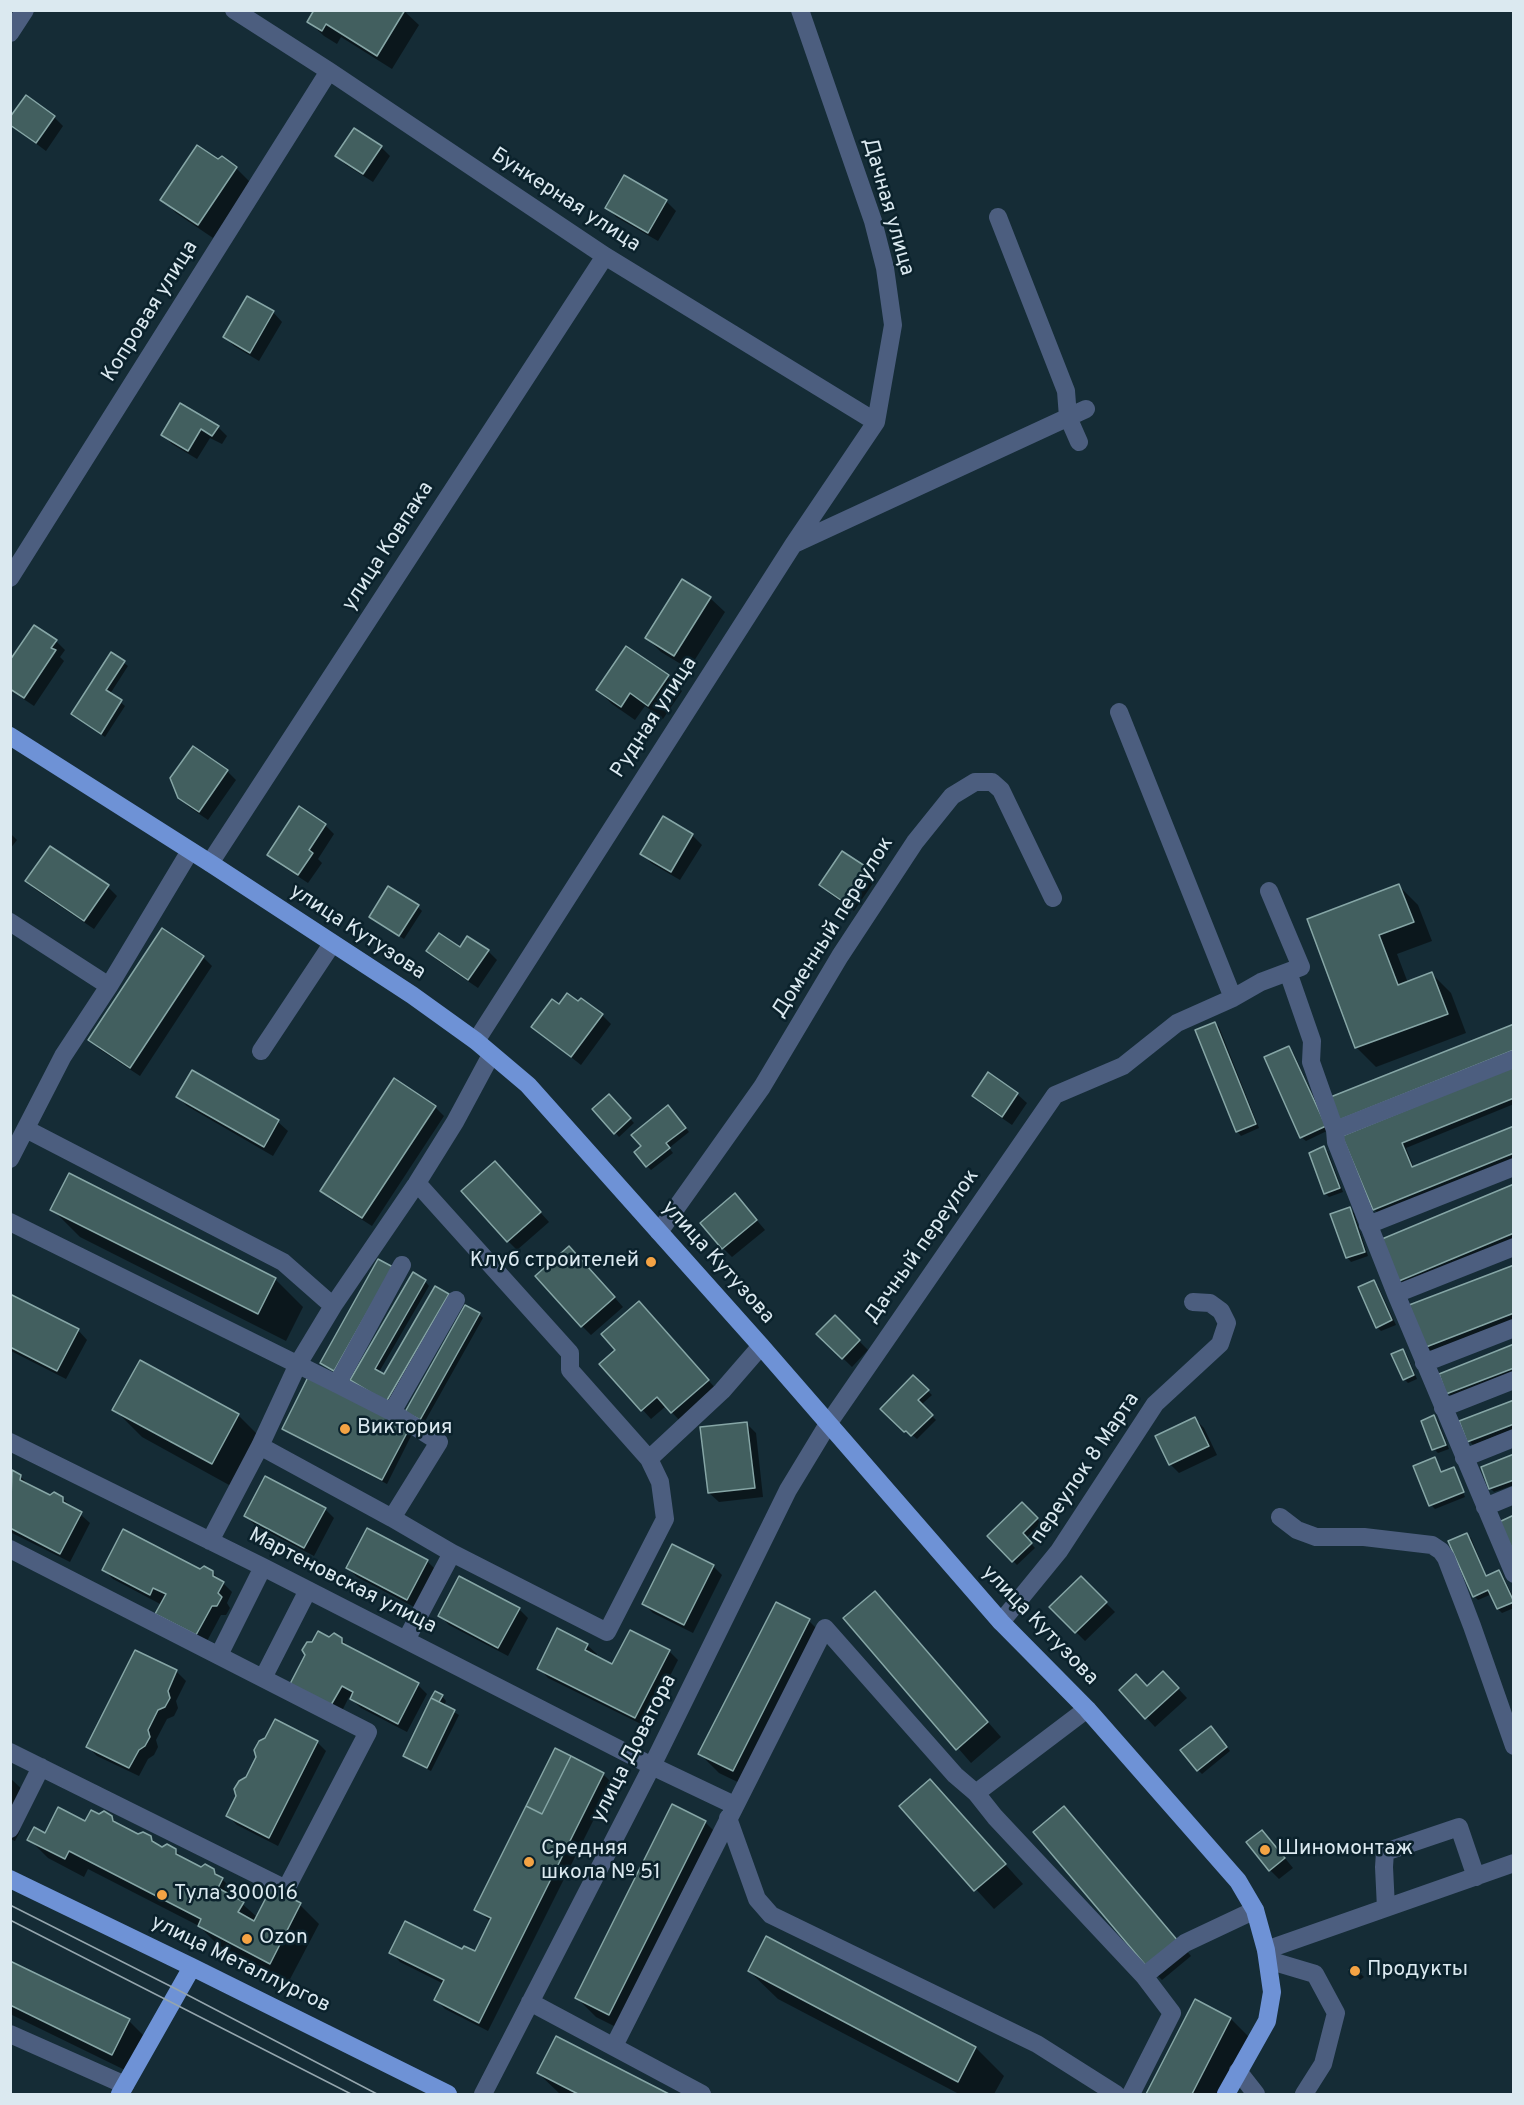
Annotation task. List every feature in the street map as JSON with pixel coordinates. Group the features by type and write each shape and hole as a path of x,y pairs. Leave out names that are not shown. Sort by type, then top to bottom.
{"main road":[{"name":"улица Кутузова","path":"10,736 412,995 476,1041 528,1085 761,1346 1001,1622 1088,1709 1238,1881 1255,1910 1267,1955 1272,1992 1267,2021 1226,2094"},
{"name":"улица Металлургов","path":"10,1879 448,2094"},
{"path":"123,2090 192,1967"}],"street":[{"path":"10,33 25,10"},
{"name":"Бункерная улица","path":"234,10 605,256 876,422"},
{"name":"Дачная улица","path":"800,10 873,221 885,268 893,326 876,422"},
{"name":"Копровая улица","path":"10,578 329,71"},
{"path":"998,217 1066,391 1068,417 1079,442"},
{"name":"улица Ковпака","path":"210,863 605,256"},
{"path":"793,545 1086,409"},
{"name":"Рудная улица","path":"476,1041 793,545 876,422"},
{"path":"1119,712 1233,998 1261,982 1300,967 1269,891"},
{"name":"Доменный переулок","path":"659,1232 762,1087 840,956 915,842 952,796 975,782 992,782 1001,790 1053,898"},
{"path":"10,1159 63,1056 109,986 190,851"},
{"path":"10,922 109,986"},
{"path":"261,1051 332,944"},
{"path":"1287,972 1312,1041 1311,1062 1335,1130 1335,1142 1424,1363 1513,1573"},
{"name":"Дачный переулок","path":"828,1424 1055,1095 1123,1066 1177,1023 1233,998"},
{"path":"210,1541 260,1446 298,1364 333,1306 417,1183 455,1122 491,1055"},
{"path":"1335,1130 1514,1059"},
{"path":"26,1129 283,1262 333,1306"},
{"path":"1368,1225 1514,1167"},
{"path":"260,1446 393,1518 452,1553 607,1632 664,1519 660,1482 649,1459 570,1370 570,1353 417,1183"},
{"path":"10,1222 392,1412 439,1442 393,1518"},
{"path":"1396,1294 1514,1247"},
{"path":"337,1384 402,1265"},
{"path":"392,1412 456,1300"},
{"name":"переулок 8 Марта","path":"1001,1622 1059,1551 1155,1404 1221,1344 1227,1323 1221,1311 1210,1304 1193,1302"},
{"path":"1424,1363 1514,1328"},
{"path":"649,1459 722,1391 761,1346"},
{"path":"1443,1408 1514,1380"},
{"name":"улица Доватора","path":"483,2094 652,1766 788,1490 828,1424"},
{"path":"1464,1458 1514,1438"},
{"name":"Мартеновская улица","path":"10,1442 263,1567 652,1766 731,1812"},
{"path":"1485,1507 1514,1495"},
{"path":"1280,1517 1297,1530 1316,1537 1364,1537 1432,1545 1441,1551 1446,1558 1472,1626 1514,1746"},
{"path":"10,1549 368,1732 286,1889 10,1752"},
{"path":"406,1640 452,1553"},
{"path":"219,1655 263,1567"},
{"path":"263,1678 308,1590"},
{"path":"614,2046 825,1628 955,1775 976,1793 995,1817 1144,1976 1172,2013 1131,2094"},
{"path":"976,1793 1088,1709"},
{"path":"10,1829 41,1767"},
{"path":"731,1812 757,1899 771,1915 1037,2044 1116,2094"},
{"path":"1386,1908 1385,1852 1459,1827 1476,1877"},
{"path":"1267,1955 1386,1908 1514,1863"},
{"path":"1144,1976 1185,1943 1255,1910"},
{"path":"1267,1955 1315,1974 1335,2013 1323,2064 1304,2094"},
{"path":"530,2002 702,2094"},
{"path":"10,2034 123,2090"},
{"path":"1238,2071 1256,2094"}],"building":[{"path":"314,10 405,10 377,56 326,24 322,31 307,22"},
{"path":"26,95 55,116 36,143 10,125 10,117"},
{"path":"354,128 382,146 363,174 335,156"},
{"path":"197,145 218,159 222,156 237,167 198,225 160,200"},
{"path":"624,175 667,200 648,233 605,208"},
{"path":"247,296 274,311 250,353 223,337"},
{"path":"180,403 219,426 212,436 201,429 188,451 161,435"},
{"path":"682,579 711,597 674,656 645,638"},
{"path":"34,625 57,640 51,648 56,650 24,698 10,689 10,660"},
{"path":"626,646 669,675 648,706 630,693 621,707 596,690"},
{"path":"111,652 125,661 106,690 122,700 101,734 71,714"},
{"path":"193,746 228,770 199,812 178,798 170,778"},
{"path":"299,806 326,824 309,850 313,853 298,875 267,855"},
{"path":"663,816 693,834 671,872 640,854"},
{"path":"50,846 109,885 84,921 25,881"},
{"path":"842,851 868,868 845,903 819,885"},
{"path":"1399,884 1414,922 1379,935 1398,985 1432,972 1448,1014 1355,1048 1307,919"},
{"path":"388,886 419,905 399,936 369,917"},
{"path":"162,928 204,956 130,1068 88,1040"},
{"path":"439,933 460,947 467,936 489,950 468,980 426,951"},
{"path":"567,993 578,1001 581,998 603,1014 571,1057 531,1027 552,999 559,1004"},
{"path":"1215,1022 1256,1124 1236,1132 1195,1030"},
{"path":"1514,1024 1514,1050 1337,1121 1328,1098"},
{"path":"1289,1046 1326,1126 1300,1138 1264,1057"},
{"path":"1514,1066 1514,1098 1402,1143 1412,1167 1514,1126 1514,1153 1373,1210 1342,1136"},
{"path":"192,1070 279,1120 264,1147 176,1097"},
{"path":"988,1072 1018,1093 1002,1117 972,1096"},
{"path":"394,1078 436,1106 362,1218 320,1191"},
{"path":"609,1094 631,1118 614,1134 592,1109"},
{"path":"668,1105 686,1128 666,1143 670,1148 646,1167 634,1152 641,1146 631,1135"},
{"path":"1324,1146 1340,1188 1324,1194 1309,1153"},
{"path":"495,1161 541,1212 507,1242 461,1191"},
{"path":"69,1173 276,1278 258,1314 50,1210"},
{"path":"1514,1184 1514,1233 1399,1281 1382,1239"},
{"path":"735,1193 757,1220 722,1249 700,1223"},
{"path":"1350,1207 1365,1252 1346,1258 1330,1214"},
{"path":"569,1246 615,1297 581,1327 535,1276"},
{"path":"378,1259 393,1267 334,1371 320,1363"},
{"path":"1514,1265 1514,1313 1426,1347 1409,1305"},
{"path":"413,1272 426,1280 375,1369 384,1374 435,1286 449,1294 386,1402 350,1380"},
{"path":"1374,1280 1392,1320 1376,1328 1358,1287"},
{"path":"10,1294 79,1329 57,1371 10,1347"},
{"path":"639,1301 709,1380 671,1413 657,1397 641,1411 599,1364 615,1350 601,1334"},
{"path":"465,1305 480,1313 420,1420 405,1412"},
{"path":"835,1315 860,1340 842,1359 816,1334"},
{"path":"1514,1344 1514,1368 1446,1394 1439,1374"},
{"path":"1403,1349 1414,1375 1403,1380 1391,1354"},
{"path":"140,1360 239,1414 212,1464 112,1410"},
{"path":"913,1375 929,1390 918,1400 933,1415 911,1436 880,1409"},
{"name":"Виктория","path":"308,1377 409,1429 382,1480 282,1429"},
{"path":"1514,1400 1514,1424 1467,1442 1459,1421"},
{"path":"1434,1415 1446,1445 1432,1450 1421,1421"},
{"path":"1195,1417 1209,1446 1169,1465 1155,1436"},
{"path":"747,1422 755,1488 708,1493 700,1427"},
{"path":"1514,1454 1514,1480 1489,1489 1481,1467"},
{"path":"1435,1457 1441,1472 1454,1467 1464,1492 1429,1506 1413,1466"},
{"path":"12,1470 21,1475 20,1480 50,1495 54,1492 63,1497 63,1502 82,1512 60,1554 10,1528"},
{"path":"265,1476 326,1508 304,1548 244,1516"},
{"path":"1022,1502 1038,1518 1023,1533 1032,1543 1012,1562 987,1536"},
{"path":"1514,1515 1514,1553 1499,1522"},
{"path":"367,1528 428,1560 407,1600 346,1568"},
{"path":"123,1529 200,1569 204,1566 213,1571 213,1576 224,1582 218,1593 222,1597 217,1606 212,1606 196,1635 155,1614 166,1594 153,1588 150,1595 102,1570"},
{"path":"1467,1533 1486,1576 1499,1570 1514,1602 1497,1609 1488,1590 1473,1597 1448,1541"},
{"path":"672,1544 714,1565 684,1625 642,1604"},
{"path":"459,1576 520,1608 498,1648 438,1616"},
{"path":"1081,1576 1107,1602 1075,1633 1049,1607"},
{"path":"875,1591 988,1722 956,1750 843,1618"},
{"path":"776,1602 810,1619 733,1771 698,1754"},
{"path":"557,1628 588,1644 585,1650 612,1664 630,1630 670,1650 635,1718 537,1669"},
{"path":"318,1631 329,1637 334,1633 342,1638 342,1643 419,1683 398,1724 350,1699 353,1692 342,1686 331,1705 290,1684 305,1655 302,1650 307,1642 312,1642"},
{"path":"135,1650 177,1670 168,1691 170,1698 165,1707 158,1710 148,1730 150,1737 145,1746 139,1750 129,1768 86,1747"},
{"path":"1163,1671 1179,1688 1145,1719 1119,1690 1136,1674 1147,1686"},
{"path":"435,1691 443,1695 439,1702 431,1698"},
{"path":"431,1698 455,1710 427,1768 403,1756"},
{"path":"275,1719 318,1741 269,1838 226,1816 236,1796 234,1789 239,1781 246,1777 256,1757 254,1750 259,1741 265,1738"},
{"path":"1211,1726 1227,1747 1197,1771 1180,1750"},
{"path":"555,1748 571,1756 542,1814 526,1806"},
{"name":"Средняя школа № 51","path":"571,1756 604,1773 479,2023 434,2000 444,1980 389,1953 405,1921 462,1949 464,1946 475,1951 491,1918 474,1910 526,1806 542,1814"},
{"path":"930,1779 1006,1864 974,1891 899,1806"},
{"path":"672,1804 706,1821 609,2015 575,1998"},
{"path":"1064,1806 1178,1941 1147,1967 1033,1832"},
{"path":"58,1807 85,1821 91,1810 99,1814 104,1811 112,1816 113,1821 138,1834 143,1832 151,1836 152,1841 162,1847 167,1844 176,1849 176,1854 201,1867 205,1864 214,1869 215,1874 223,1878 218,1888 244,1902 238,1912 254,1921 271,1888 301,1903 270,1964 198,1926 201,1919 69,1851 65,1859 27,1840 34,1827 45,1833"},
{"name":"Шиномонтаж","path":"1262,1830 1285,1858 1269,1871 1246,1842"},
{"path":"766,1936 976,2047 958,2082 748,1971"},
{"path":"10,1961 130,2019 112,2055 10,2005"},
{"name":"Продукты","path":"1354,1965 1361,1972 1355,1977 1349,1970"},
{"path":"1195,1999 1231,2018 1192,2094 1146,2094"},
{"path":"556,2036 669,2094 578,2094 537,2073"}],"tram line":[{"path":"10,1905 377,2094"},
{"path":"10,1920 351,2094"}],"place":[{"name":"Клуб строителей","path":"651,1262"},
{"name":"Виктория","path":"345,1429"},
{"name":"Шиномонтаж","path":"1265,1850"},
{"name":"Средняя школа № 51","path":"529,1862"},
{"name":"Тула 300016","path":"162,1895"},
{"name":"Ozon","path":"247,1939"},
{"name":"Продукты","path":"1355,1971"}]}
